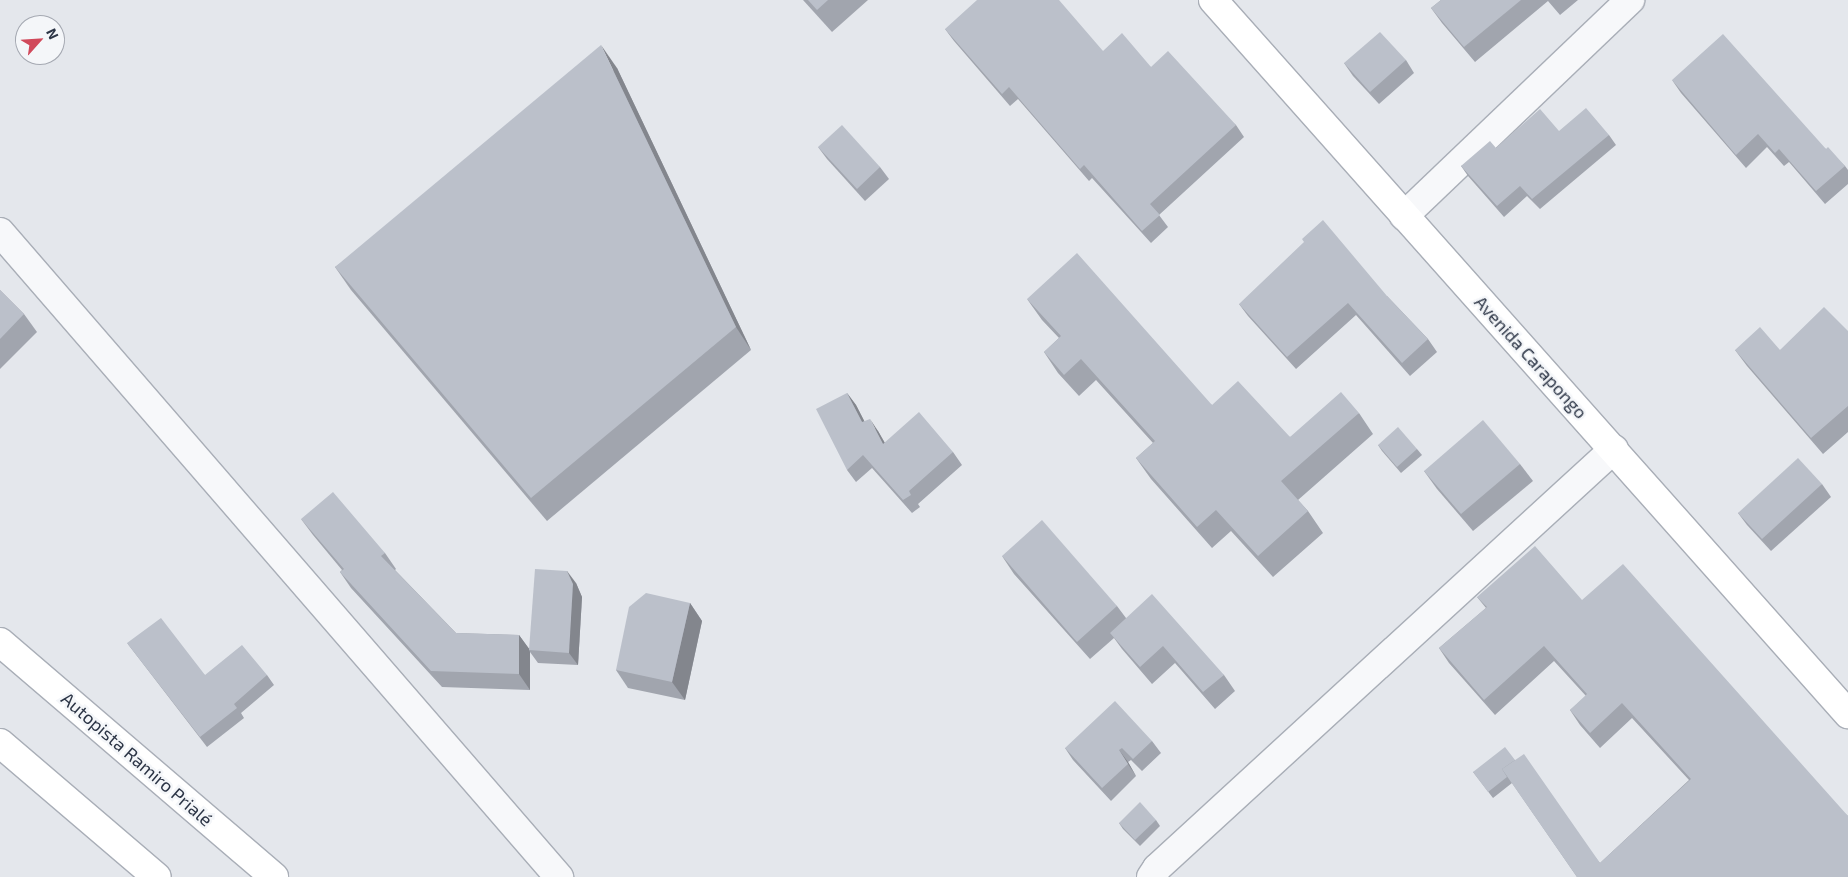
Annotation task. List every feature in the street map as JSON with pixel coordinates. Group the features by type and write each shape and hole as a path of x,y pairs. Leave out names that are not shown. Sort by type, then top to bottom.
{"main road":[{"name":"Avenida Carapongo","path":"1213,0 1848,714"},
{"name":"Autopista Ramiro Prialé","path":"0,642 274,877"},
{"path":"0,743 157,877"}],"street":[{"path":"1404,216 1630,0"},
{"path":"0,232 560,877"},
{"path":"1151,877 1164,862 1614,449"}],"building":[{"path":"808,0 828,0 817,10"},
{"path":"977,0 1059,0 1103,51 1122,33 1151,67 1168,51 1236,125 1150,204 1160,215 1142,231 1084,165 1080,169 1009,87 1002,94 945,29"},
{"path":"1441,0 1521,0 1464,47 1431,8"},
{"path":"1380,32 1406,60 1370,92 1344,63"},
{"path":"1723,34 1826,149 1828,147 1845,166 1816,191 1779,149 1775,153 1758,134 1736,155 1672,80"},
{"path":"601,45 736,327 531,498 335,267"},
{"path":"1586,108 1609,135 1532,199 1520,186 1497,206 1461,166 1490,141 1496,148 1540,109 1559,131"},
{"path":"842,125 880,167 857,189 818,147"},
{"path":"1323,220 1387,296 1428,339 1402,363 1348,303 1287,357 1239,304 1304,242 1302,239"},
{"path":"1077,253 1212,405 1238,381 1290,437 1341,392 1359,413 1281,481 1308,511 1258,556 1216,510 1197,527 1136,458 1155,441 1081,359 1064,375 1044,352 1061,336 1027,299"},
{"path":"0,290 24,314 0,339"},
{"path":"1824,307 1848,331 1848,406 1811,438 1735,350 1760,327 1780,350"},
{"path":"847,393 862,422 870,419 883,444 919,412 953,452 909,491 911,495 903,500 863,455 847,470 816,409"},
{"path":"1483,420 1520,464 1461,514 1424,471"},
{"path":"1398,427 1417,449 1397,467 1378,445"},
{"path":"1798,458 1822,484 1762,539 1738,513"},
{"path":"333,492 385,553 381,556 456,633 519,635 519,674 431,671 340,572 344,569 301,519"},
{"path":"1042,520 1117,606 1077,642 1002,556"},
{"path":"1535,546 1582,600 1623,564 1848,816 1848,877 1577,877 1502,769 1524,754 1600,863 1691,779 1622,703 1590,733 1570,710 1587,694 1544,646 1484,700 1439,648 1487,607 1477,597"},
{"path":"535,569 567,571 573,584 569,653 529,650"},
{"path":"646,593 690,603 672,682 616,670 629,607"},
{"path":"1152,594 1224,675 1203,692 1163,646 1140,667 1110,633"},
{"path":"161,618 205,675 242,645 267,675 234,704 237,708 200,737 127,643"},
{"path":"1115,701 1152,741 1133,759 1122,748 1119,750 1128,764 1102,788 1065,748"},
{"path":"1505,747 1515,760 1502,769 1507,777 1488,792 1473,772"},
{"path":"1140,802 1156,820 1135,840 1119,823"}]}
